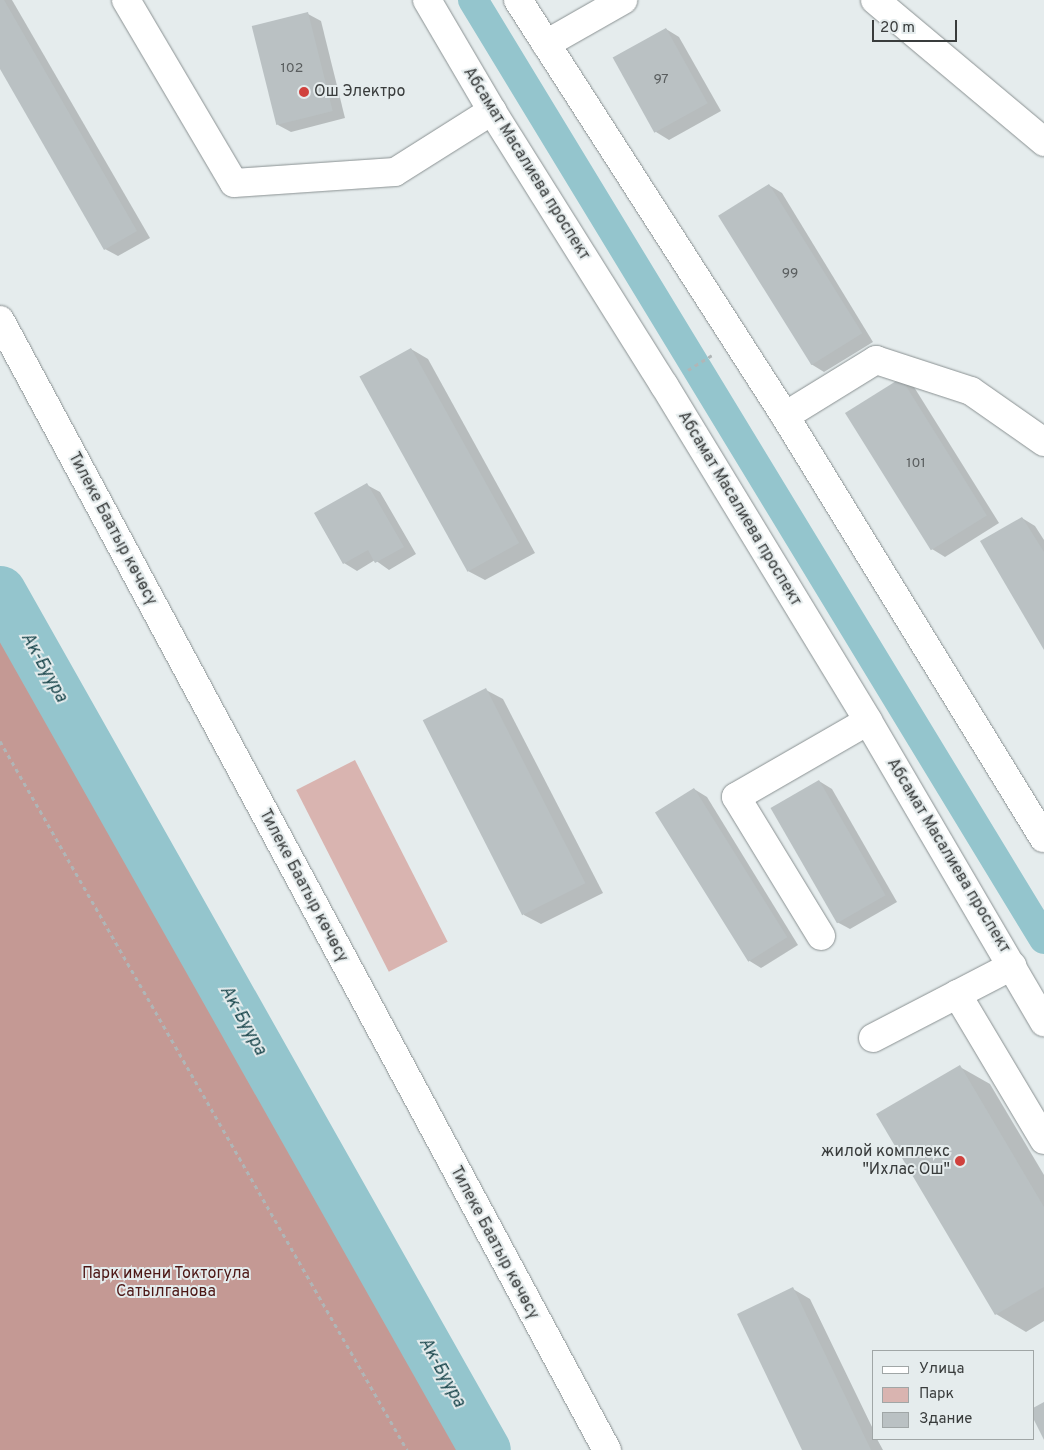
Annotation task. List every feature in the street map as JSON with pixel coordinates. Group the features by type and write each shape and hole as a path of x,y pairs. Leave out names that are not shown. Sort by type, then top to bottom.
{"street":[{"path":"126,0 234,183 395,172 492,111"},
{"name":"Абсамат Масалиева проспект","path":"427,0 492,111 658,376 868,721 1044,1022"},
{"path":"518,0 785,416 1044,838"},
{"path":"546,44 623,0"},
{"path":"885,2 1044,142"},
{"name":"Тилеке Баатыр көчөсү","path":"0,320 607,1450"},
{"path":"785,416 876,360 971,391 1044,442"},
{"path":"820,936 736,797 868,721"},
{"path":"873,1038 1012,966"},
{"path":"957,994 1044,1140"}],"path":[{"path":"686,371 714,354"},
{"path":"0,741 407,1450"}],"green space":[{"name":"Парк имени Токтогула Сатылганова","path":"0,626 9,632 465,1450 0,1450"},
{"path":"355,760 448,942 389,972 296,790"}],"building":[{"path":"0,0 4,0 137,231 104,250 0,69"},
{"path":"308,12 333,111 276,125 252,26"},
{"path":"666,28 708,103 654,133 613,58"},
{"path":"769,184 862,333 811,365 718,216"},
{"path":"411,348 519,543 468,572 359,377"},
{"path":"901,378 987,515 931,550 845,413"},
{"path":"367,483 404,547 375,563 368,550 343,564 314,513"},
{"path":"1022,517 1044,552 1044,650 980,541"},
{"path":"486,688 585,883 522,915 423,720"},
{"path":"819,780 886,895 837,923 771,808"},
{"path":"694,788 787,937 748,962 655,812"},
{"name":"жилой комплекс \"Ихлас Ош\"","path":"960,1065 1044,1207 1044,1287 995,1315 876,1114"},
{"path":"793,1287 871,1450 802,1450 737,1314"},
{"path":"1044,1402 1044,1440 1034,1420 1034,1407"}],"waterway":[{"path":"473,0 1044,939"},
{"name":"Ак-Буура","path":"0,591 485,1450"}],"place":[{"name":"Ош Электро","path":"304,92"},
{"name":"жилой комплекс \"Ихлас Ош\"","path":"960,1161"}]}
